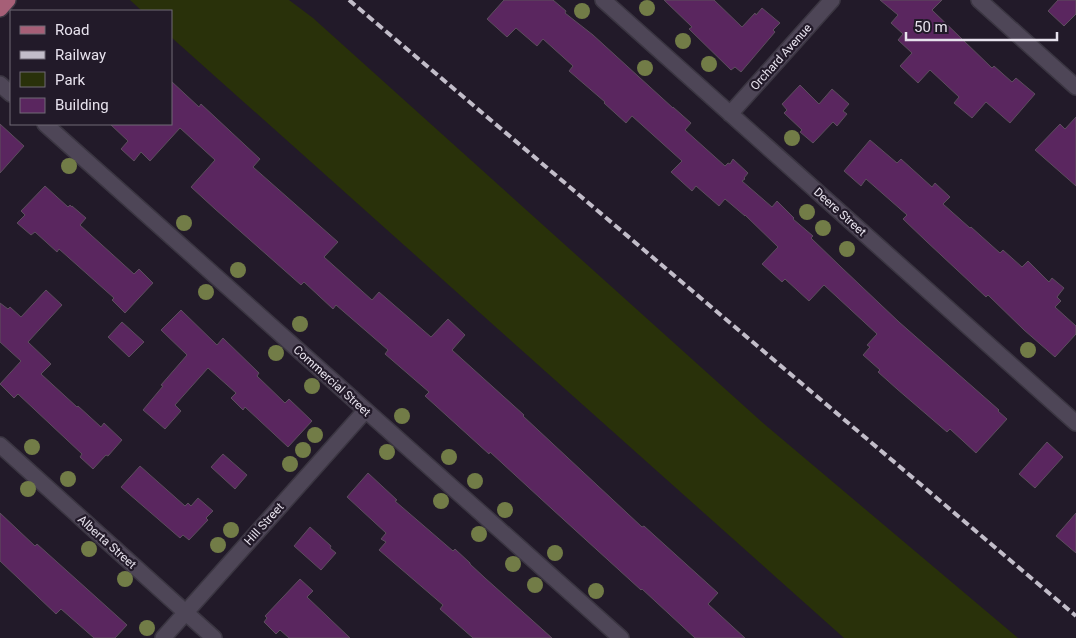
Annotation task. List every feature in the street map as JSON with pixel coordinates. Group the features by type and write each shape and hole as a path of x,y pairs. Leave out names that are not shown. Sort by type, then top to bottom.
{"main road":[{"path":"0,9 8,0"}],"street":[{"name":"Deere Street","path":"603,0 1076,423"},
{"name":"Orchard Avenue","path":"730,114 832,0"},
{"path":"979,0 1076,87"},
{"path":"0,84 10,93"},
{"name":"Commercial Street","path":"46,125 621,638"},
{"name":"Hill Street","path":"164,638 365,411"},
{"name":"Alberta Street","path":"0,445 214,638"}],"green space":[{"path":"130,0 289,0 313,18 763,423 1018,638 844,638 172,38 172,10 141,10"}],"building":[{"path":"504,0 553,0 566,11 565,13 593,35 691,123 685,130 725,166 728,163 730,164 733,159 748,173 742,181 772,207 777,201 793,219 813,236 811,238 899,322 1007,419 976,453 950,429 947,432 878,372 880,370 863,355 870,347 867,345 877,334 824,285 809,301 785,279 782,282 762,264 778,247 745,215 725,199 719,206 696,186 692,191 671,172 682,161 632,116 626,123 569,71 573,66 543,39 537,46 516,28 507,37 487,19"},
{"path":"664,0 714,0 742,27 762,8 780,23 773,30 775,32 741,72 735,67 731,70 689,29 692,27"},
{"path":"880,0 942,0 932,10 992,68 994,66 1012,82 1016,78 1035,94 1010,123 986,102 972,118 954,103 959,97 930,70 918,83 900,66 912,53 898,40 903,34 891,23 898,15"},
{"path":"1058,0 1076,0 1076,14 1064,26 1048,11"},
{"path":"172,82 199,107 201,104 260,159 253,167 338,242 324,257 372,300 379,292 431,337 448,319 465,335 452,350 524,415 642,527 644,526 718,593 708,604 745,638 695,638 490,452 489,454 425,396 429,392 385,354 388,350 336,305 333,309 304,282 301,285 215,209 191,187 215,160 180,128 150,161 141,152 134,161 121,149 128,141 111,125 172,125"},
{"path":"800,85 819,104 832,89 849,104 843,111 847,114 837,126 833,122 813,143 800,132 802,130 784,113 787,110 782,104"},
{"path":"1076,117 1076,186 1035,150 1060,124 1065,129"},
{"path":"0,124 24,146 0,173"},
{"path":"870,140 897,163 901,159 932,187 935,183 950,197 943,204 1000,253 1003,250 1022,267 1028,261 1049,282 1052,278 1064,288 1057,297 1061,301 1055,307 1076,326 1076,334 1055,357 988,295 986,297 903,219 907,215 866,179 861,186 844,171"},
{"path":"45,186 68,207 72,206 86,218 80,225 134,274 139,269 153,283 125,313 112,300 114,298 59,249 57,252 35,232 31,235 17,223 25,215 21,211"},
{"path":"46,290 62,305 28,342 51,364 41,374 101,427 104,423 122,440 93,469 80,457 82,454 18,394 14,398 0,384 21,361 0,342 0,303 8,309 10,307 21,317"},
{"path":"181,310 217,345 223,338 259,373 257,376 285,403 289,399 312,421 288,447 245,407 243,410 231,398 236,393 208,368 175,405 181,411 165,429 143,410 163,386 161,385 187,355 161,330"},
{"path":"122,322 144,342 129,357 108,337"},
{"path":"1047,442 1063,457 1035,488 1019,474"},
{"path":"223,454 247,475 235,489 211,467"},
{"path":"140,466 185,506 188,503 191,506 198,498 213,511 206,518 208,520 189,540 183,535 180,538 121,487"},
{"path":"368,473 397,500 395,501 453,551 455,549 552,638 473,638 440,609 443,605 379,550 386,542 381,539 386,533 347,497"},
{"path":"0,513 35,546 37,544 127,625 115,638 94,638 61,609 56,614 0,561"},
{"path":"1076,513 1076,553 1056,536"},
{"path":"310,527 336,553 321,570 294,546"},
{"path":"300,579 313,591 307,597 350,638 289,638 280,630 276,634 264,622 267,618 265,616"}],"railway":[{"path":"349,0 1076,616"}]}
